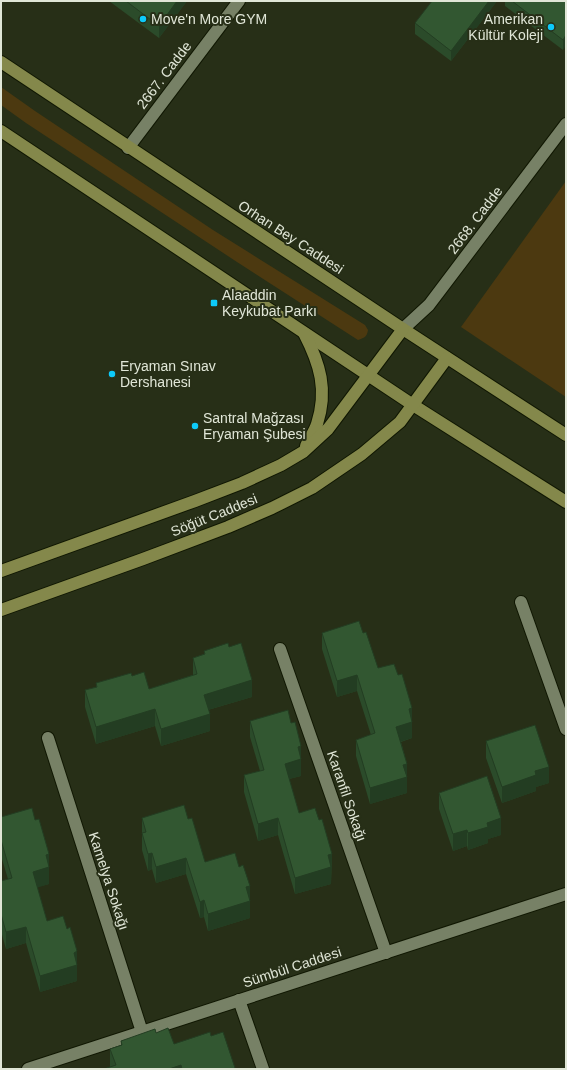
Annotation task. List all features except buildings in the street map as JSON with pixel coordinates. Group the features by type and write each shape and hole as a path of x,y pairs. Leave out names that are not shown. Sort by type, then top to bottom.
{"main road":[{"name":"Orhan Bey Caddesi","path":"1,62 128,148 566,436"},
{"path":"1,131 413,405 566,502"},
{"name":"Söğüt Caddesi","path":"1,571 242,483 281,465 303,452 328,429 403,329"},
{"path":"303,332 315,354 321,376 322,400 317,424 303,452"},
{"name":"Söğüt Caddesi","path":"1,610 228,527 272,508 312,488 362,454 400,422 447,358"}],"street":[{"name":"2667. Cadde","path":"128,148 238,1"},
{"name":"2668. Cadde","path":"403,329 430,305 566,124"},
{"path":"522,602 566,729"},
{"name":"Karanfil Sokağı","path":"280,649 386,953"},
{"name":"Kamelya Sokağı","path":"48,738 142,1032"},
{"name":"Sümbül Caddesi","path":"28,1069 566,894"},
{"path":"239,1000 263,1069"}],"shaded area":[{"path":"1,87 213,230 365,325 368,330 366,336 358,340 26,123 1,105"},
{"path":"566,181 566,397 461,327"}],"place":[{"name":"Move'n More GYM","path":"143,19"},
{"name":"Amerikan Kültür Koleji","path":"551,27"},
{"name":"Alaaddin Keykubat Parkı","path":"214,303"},
{"name":"Eryaman Sınav Dershanesi","path":"112,374"},
{"name":"Santral Mağzası Eryaman Şubesi","path":"195,426"}]}
